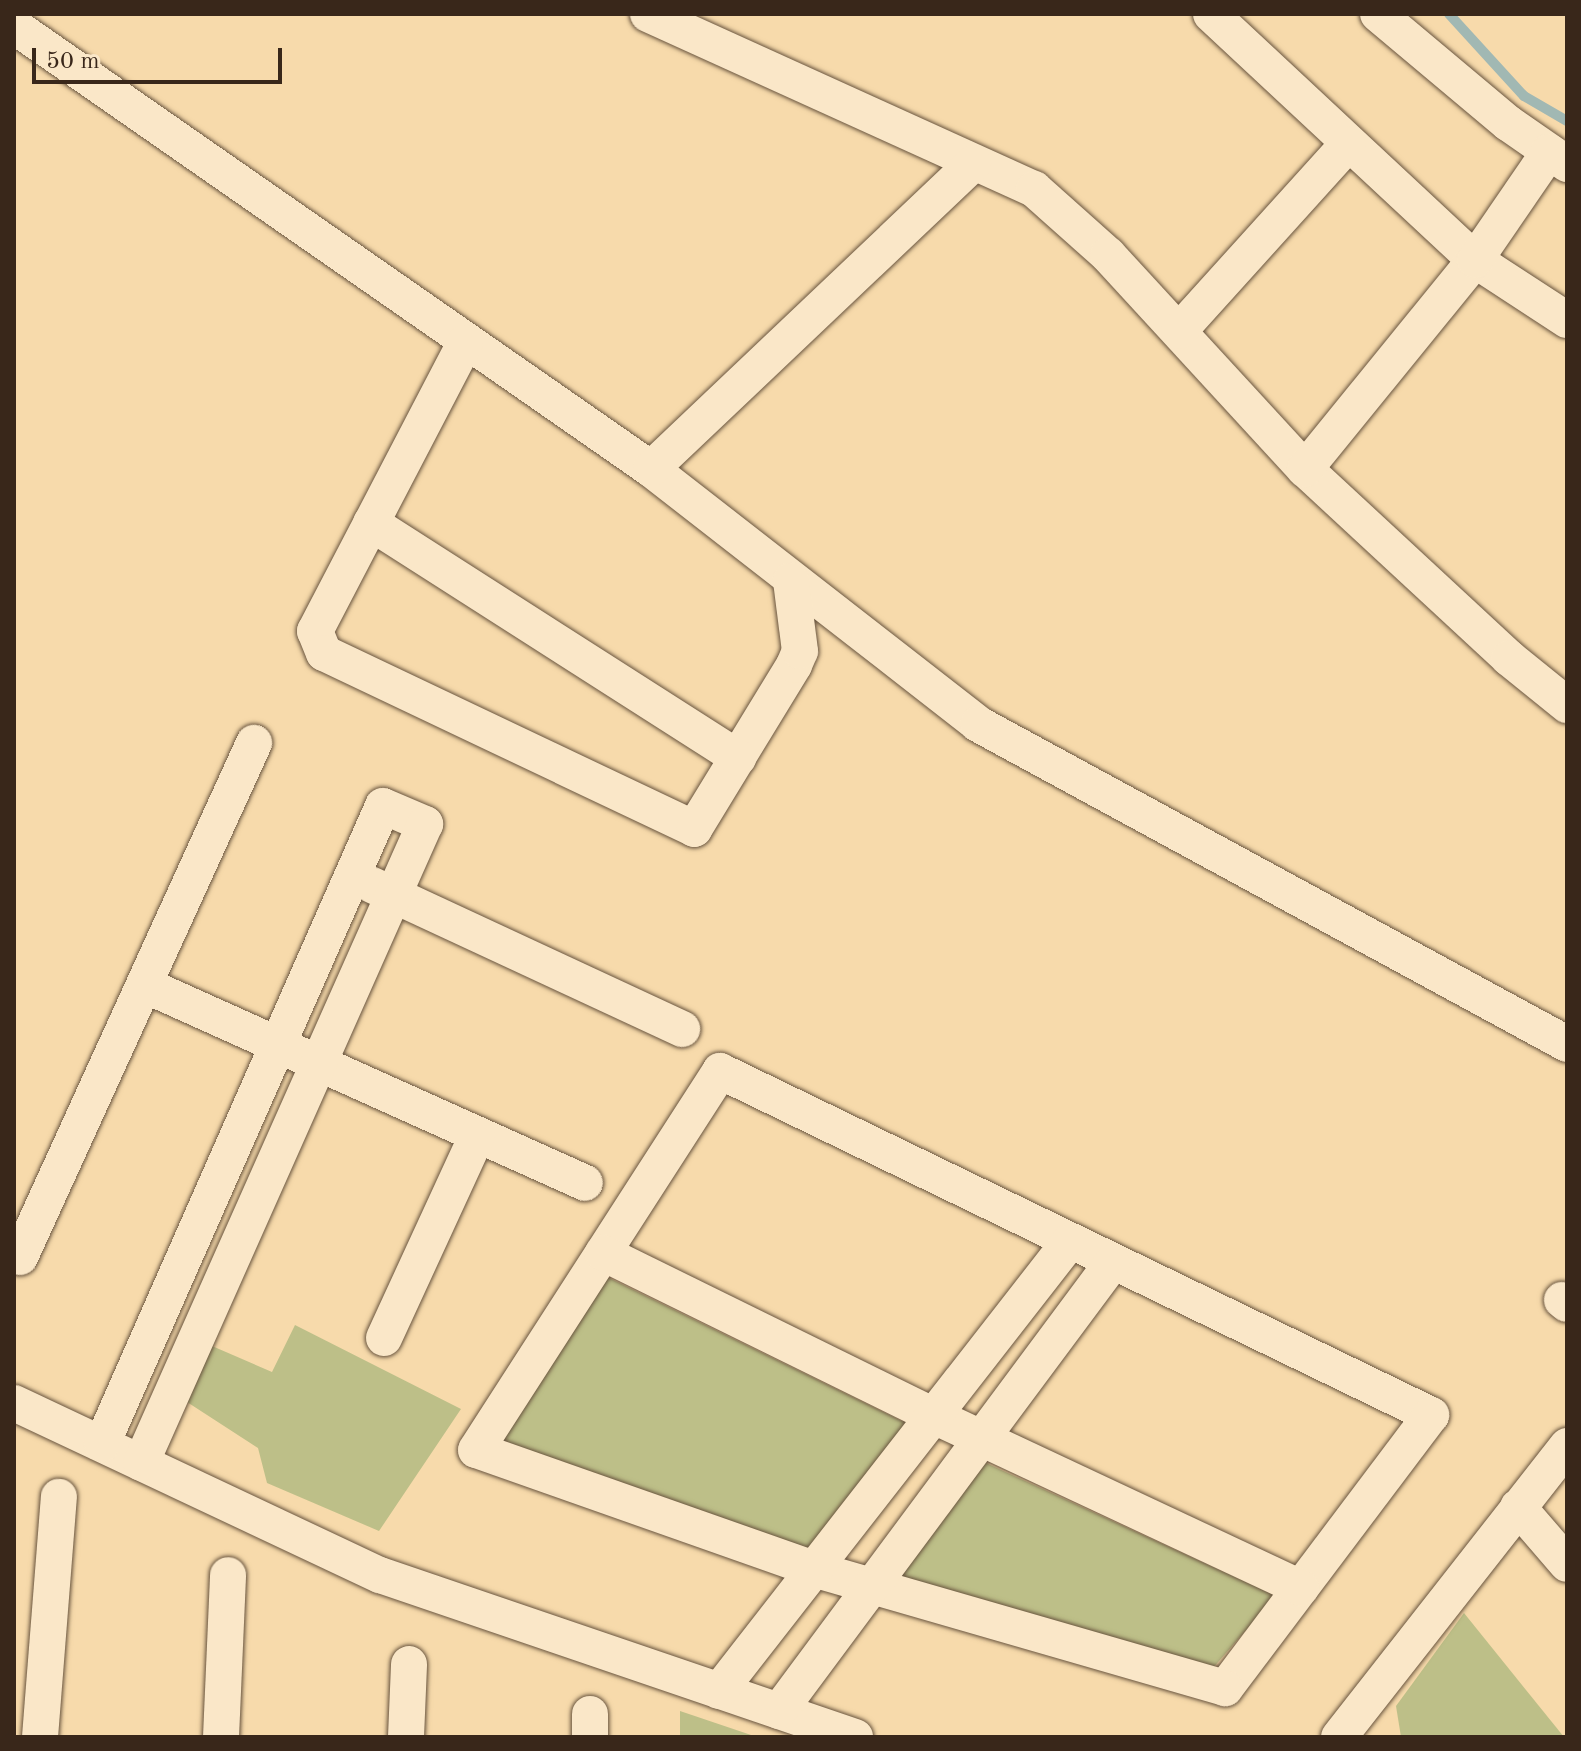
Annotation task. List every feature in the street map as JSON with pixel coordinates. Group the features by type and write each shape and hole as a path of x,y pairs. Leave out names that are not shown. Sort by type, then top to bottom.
{"street":[{"path":"648,14 1034,189 1108,255 1305,469 1509,658 1567,705"},
{"path":"1211,14 1347,145 1475,260 1567,320"},
{"path":"1305,469 1558,158 1398,35 1378,14"},
{"path":"14,26 465,343 651,469 978,724 1567,1044"},
{"path":"1179,331 1347,145"},
{"path":"651,469 973,163"},
{"path":"465,343 315,631 324,653 694,829 800,651 791,581"},
{"path":"371,523 738,758"},
{"path":"20,1257 147,986 254,743"},
{"path":"102,1444 383,806 425,824 141,1463"},
{"path":"352,877 682,1029"},
{"path":"147,986 585,1183"},
{"path":"720,1071 1070,1241 1431,1415 1225,1688 814,1569 476,1450 720,1071"},
{"path":"384,1338 477,1136"},
{"path":"719,1691 1070,1241"},
{"path":"603,1253 934,1416 1301,1588"},
{"path":"779,1711 1112,1263"},
{"path":"14,1403 380,1575 855,1737"},
{"path":"1349,1732 1567,1446"},
{"path":"40,1737 59,1497"},
{"path":"1518,1507 1567,1564"},
{"path":"221,1737 228,1575"},
{"path":"406,1737 409,1664"}],"green space":[{"path":"603,1275 912,1426 817,1551 492,1441"},
{"path":"295,1325 461,1409 379,1531 267,1483 258,1448 187,1402 212,1346 272,1372"},
{"path":"986,1463 1276,1596 1212,1669 895,1577"},
{"path":"1464,1613 1564,1737 1401,1737 1396,1706"},
{"path":"680,1711 757,1737 680,1737"}],"waterway":[{"path":"1449,14 1524,96 1567,121"}]}
